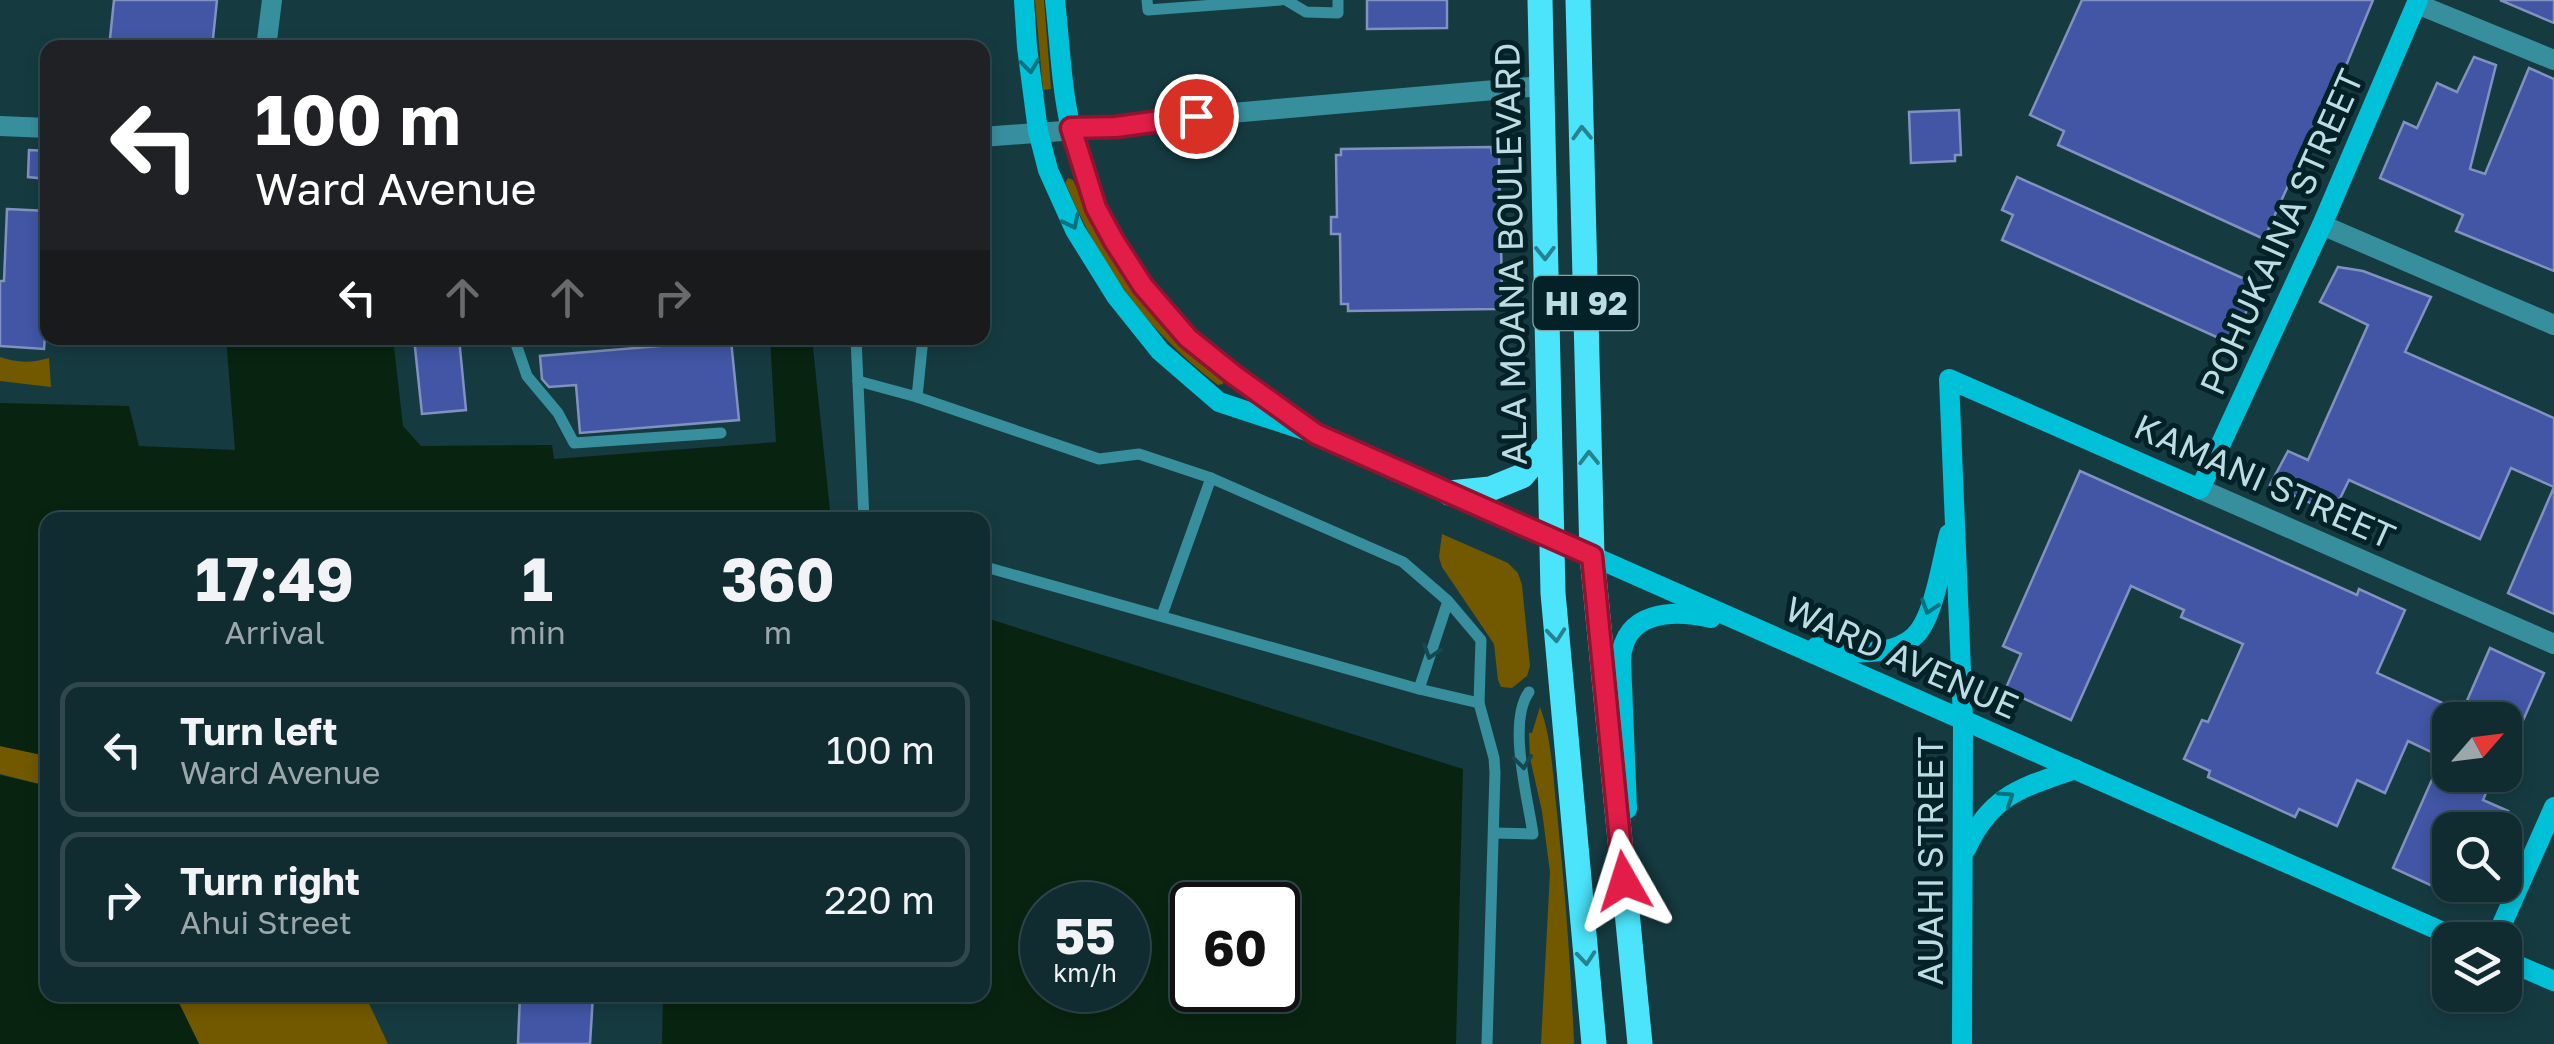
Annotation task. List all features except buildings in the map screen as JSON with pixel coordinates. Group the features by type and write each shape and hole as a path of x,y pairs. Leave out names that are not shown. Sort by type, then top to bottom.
{"main road":[{"name":"ALA MOANA BOULEVARD","path":"1540,0 1550,538 1594,1044"},
{"name":"ALA MOANA BOULEVARD","path":"1578,0 1592,556 1640,1044"},
{"path":"1449,493 1490,490 1522,476 1549,444"}],"street":[{"path":"267,40 272,0"},
{"name":"WARD AVENUE","path":"1024,0 1038,132 1048,170 1075,230 1116,296 1160,351 1219,402 1316,434 2432,927"},
{"name":"WARD AVENUE","path":"1055,0 1071,128 1096,208 1114,241 1143,286 1188,338 1316,434"},
{"path":"2418,2 2554,60"},
{"name":"POHUKAINA STREET","path":"2200,488 2322,225 2418,2"},
{"path":"990,136 1541,86"},
{"path":"0,126 40,128"},
{"path":"2322,225 2554,325"},
{"name":"KAMANI STREET","path":"1949,379 2554,644"},
{"name":"AUAHI STREET","path":"1949,379 1963,720 1962,1044"},
{"path":"1628,920 1621,660 1623,641 1632,629 1644,621 1677,614 1706,616 1826,650 1878,650 1906,642 1926,620 1955,513"},
{"path":"1964,855 1976,827 1990,810 2011,794 2075,769"},
{"path":"2503,922 2554,807"},
{"path":"2522,967 2554,981"}],"lane":[{"path":"1147,0 1148,10 1283,0 1306,12 1338,13 1338,0"},
{"path":"516,345 527,376 558,414 574,443 721,432"},
{"path":"856,345 864,512"},
{"path":"917,397 922,345"},
{"path":"858,381 1099,459 1140,454 1211,478 1403,562 1448,601 1481,640 1479,703 1495,766 1487,1044"},
{"path":"1162,615 1211,478"},
{"path":"990,568 1479,703"},
{"path":"1419,689 1448,601"},
{"path":"1494,833 1534,834 1520,722 1529,692"}],"shaded area":[{"path":"1035,0 1044,0 1051,89 1043,90"},
{"path":"1068,178 1073,180 1096,230 1131,286 1224,378 1223,384 1218,385 1168,341 1128,294 1079,214 1065,183"},
{"path":"227,345 394,345 403,426 421,446 552,445 554,459 776,442 770,345 813,345 830,512 40,512 40,755 0,746 0,403 129,406 139,446 235,450"},
{"path":"0,357 24,362 49,358 51,387 0,381"},
{"path":"1442,534 1508,563 1518,573 1530,666 1527,676 1512,688 1501,687 1494,644 1442,567"},
{"path":"990,619 1463,769 1456,1044 662,1044 663,1002 990,1002"},
{"path":"1540,707 1553,773 1574,1044 1541,1044 1550,872 1529,733"},
{"path":"0,746 40,755 40,784 0,774"},
{"path":"0,775 40,784 40,1002 178,1002 199,1044 0,1044"},
{"path":"178,1002 368,1002 388,1044 199,1044"}],"route":[{"path":"1196,116 1116,127 1071,128 1096,208 1114,241 1143,286 1188,338 1316,434 1592,556 1624,881"}]}
